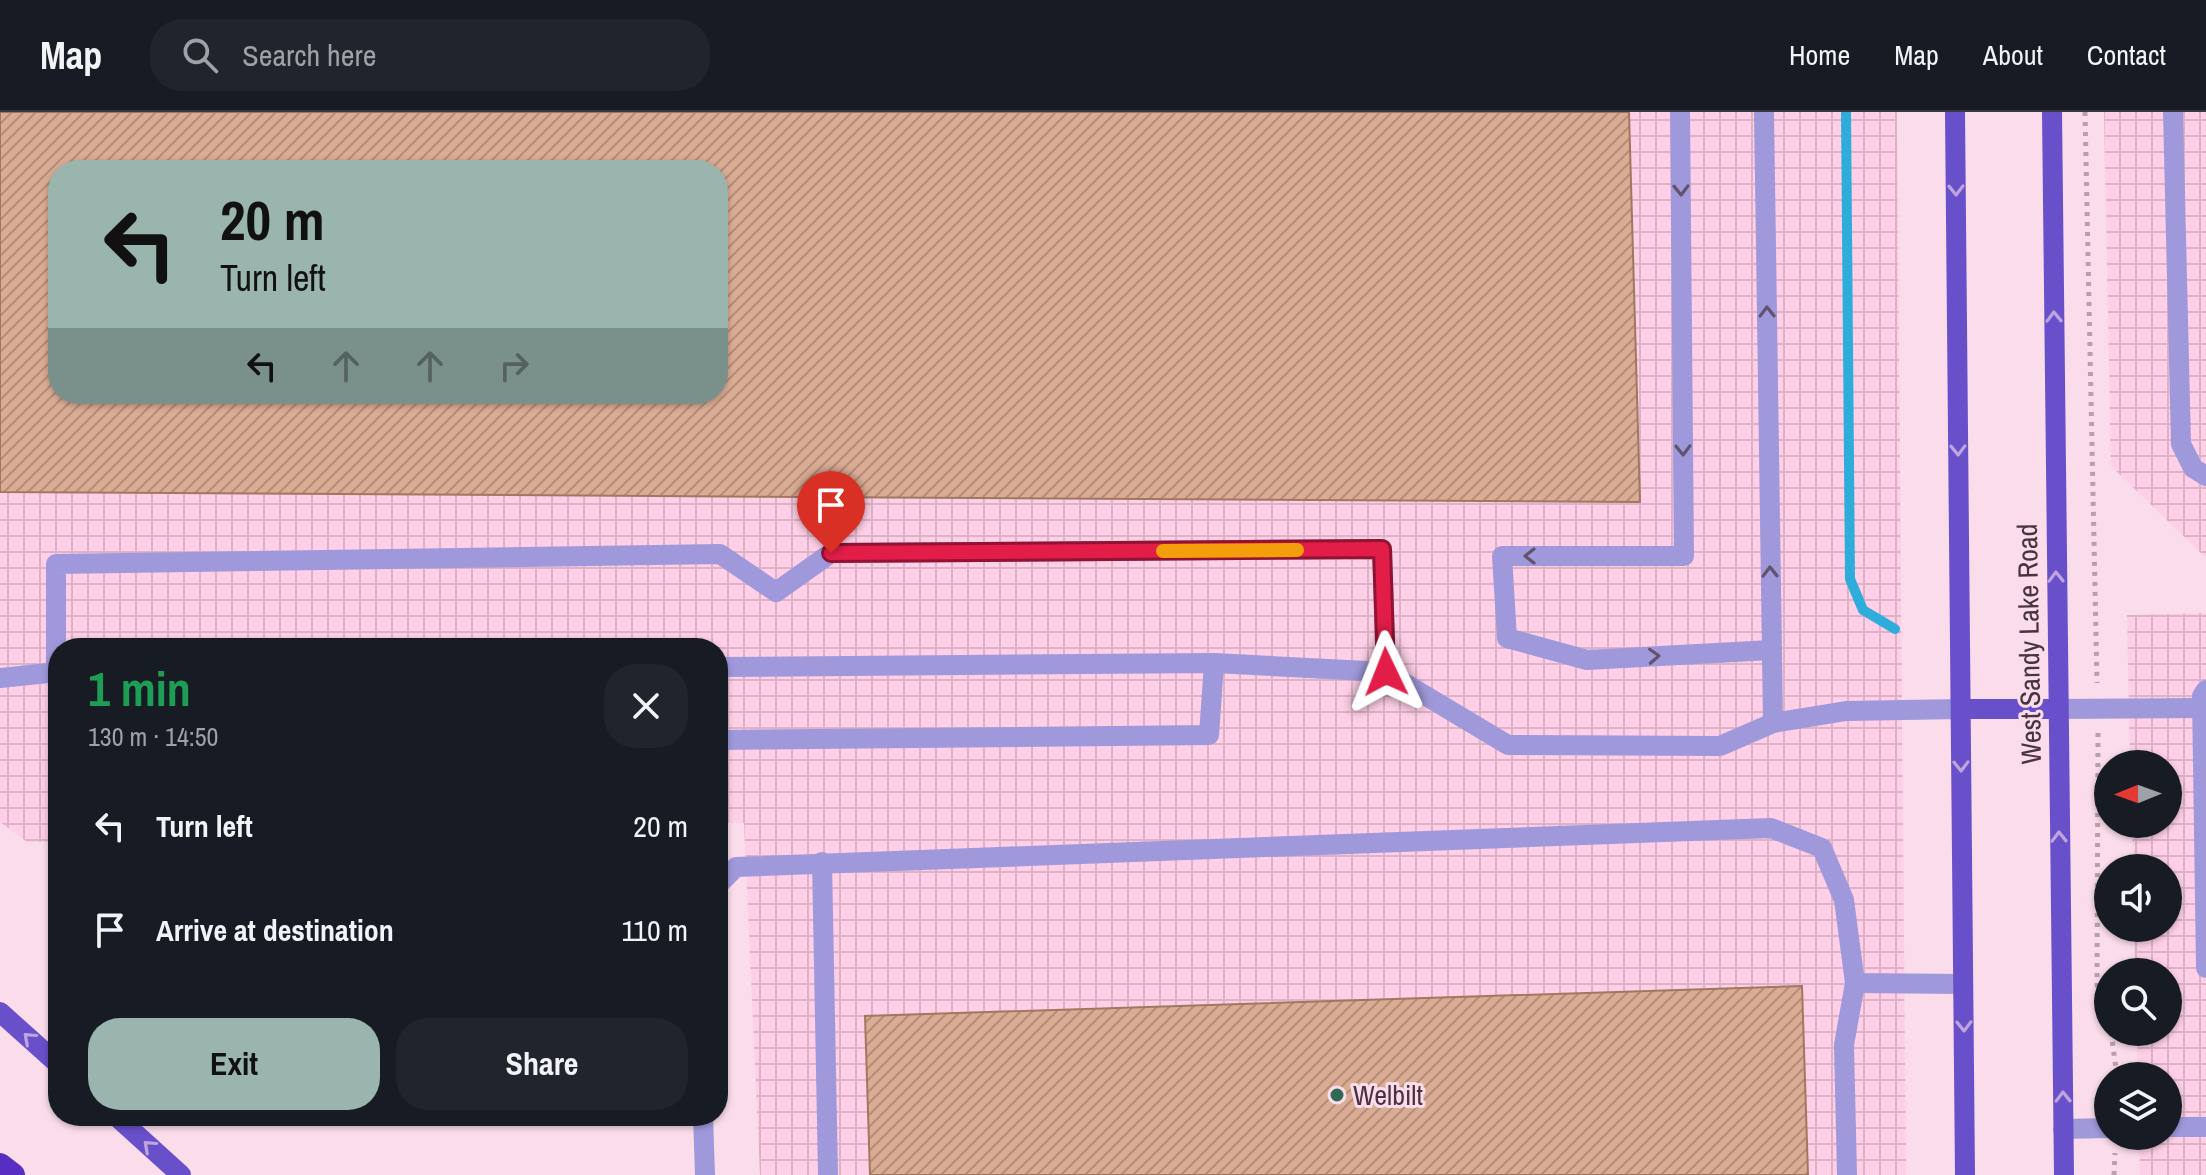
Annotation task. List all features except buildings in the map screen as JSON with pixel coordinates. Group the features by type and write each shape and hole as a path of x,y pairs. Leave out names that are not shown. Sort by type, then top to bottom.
{"highway":[{"path":"0,1165 13,1175"}],"main road":[{"path":"1955,112 1965,1175"},
{"name":"West Sandy Lake Road","path":"2052,112 2064,1175"},
{"path":"1961,709 2057,709"},
{"path":"0,1012 48,1055"},
{"path":"127,1126 181,1175"}],"lane":[{"path":"1680,112 1684,556 1502,556 1507,638 1587,660 1771,650"},
{"path":"1764,112 1773,723"},
{"path":"2173,112 2181,444 2193,468 2206,476"},
{"path":"57,638 56,564 720,554 776,592 831,553 1382,549 1386,672"},
{"path":"728,667 1214,663 1386,672 1508,745 1720,746 1773,723 1846,711 1961,709"},
{"path":"728,740 1209,735 1214,663"},
{"path":"0,678 48,673"},
{"path":"2057,709 2098,709 2204,699 2206,968"},
{"path":"728,875 736,867 822,862 1771,828 1822,848 1844,900 1855,983 1844,1045 1847,1175"},
{"path":"822,862 828,1175"},
{"path":"1855,983 1963,984"},
{"path":"703,1126 705,1175"},
{"path":"2182,1127 2206,1127"},
{"path":"2063,1129 2094,1128"}],"path":[{"path":"2085,112 2098,709 2097,958"}],"shaded area":[{"path":"0,112 1897,112 1906,1175 760,1175 744,823 728,823 728,638 48,638 48,842 27,842 0,822"},
{"path":"2104,112 2206,112 2206,558 2111,466"},
{"path":"2206,613 2206,1175 2140,1175 2139,1150 2182,1150 2182,1062 2138,1062 2137,1046 2182,1046 2182,958 2135,958 2134,942 2182,942 2182,854 2133,854 2132,838 2182,838 2182,750 2130,750 2127,615"}],"waterway":[{"path":"1846,112 1850,579 1863,610 1895,629"}],"slow traffic":[{"path":"1163,551 1297,550"}],"place":[{"name":"Welbilt","path":"1337,1095"}],"route":[{"path":"831,553 1382,549 1386,672"}]}
